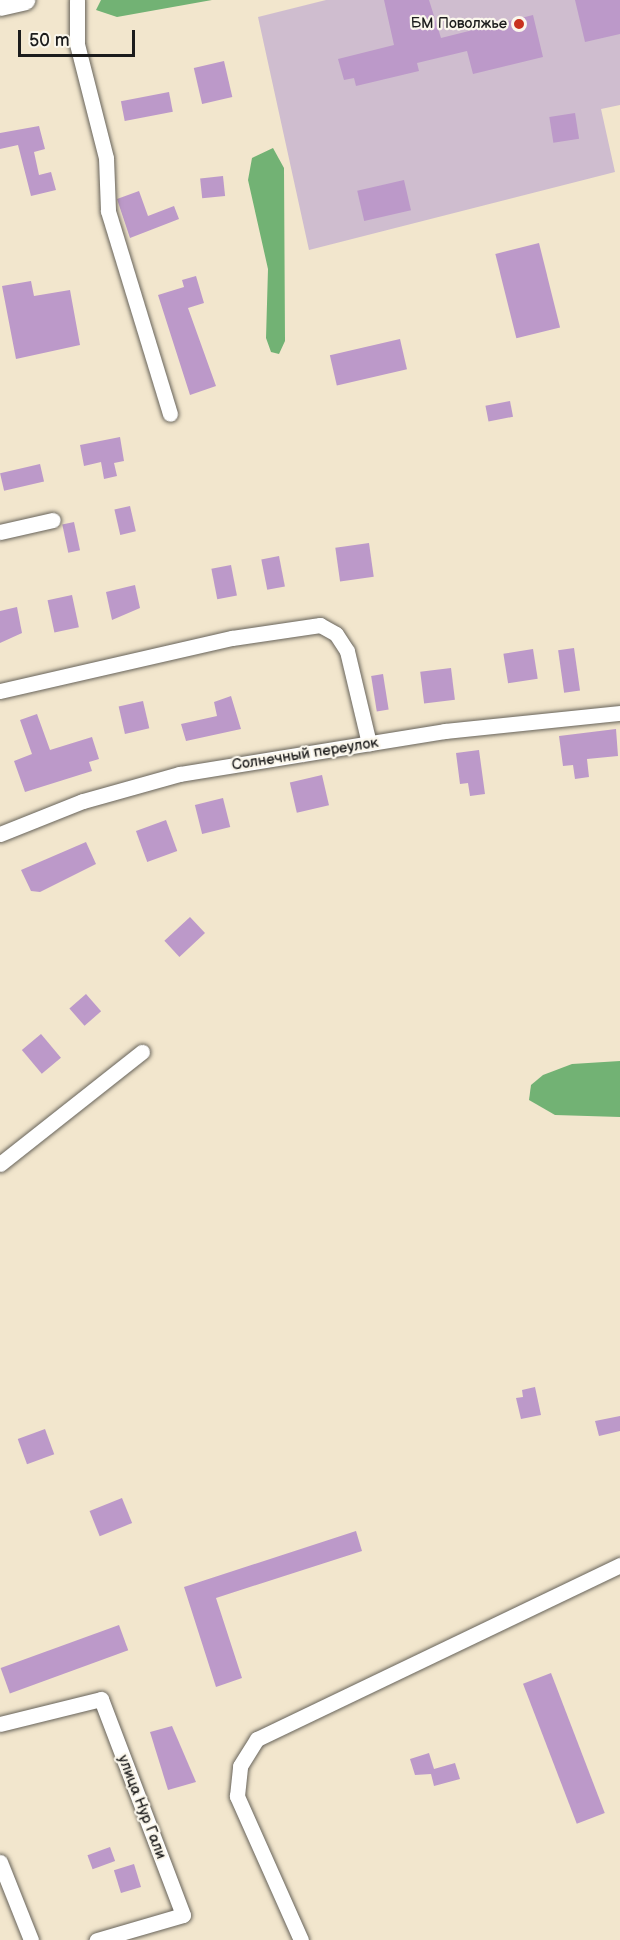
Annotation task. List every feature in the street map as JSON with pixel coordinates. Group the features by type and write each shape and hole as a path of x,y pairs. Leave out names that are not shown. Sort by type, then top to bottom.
{"main road":[{"path":"0,6 25,0"}],"street":[{"path":"76,0 77,44 106,158 108,211 170,414"},
{"path":"0,532 53,520"},
{"path":"0,691 232,638 320,625 336,634 347,651 369,743"},
{"name":"Солнечный переулок","path":"0,834 64,807 180,774 369,743 620,713"},
{"path":"0,1164 142,1052"},
{"path":"301,1940 237,1796 240,1766 257,1739 620,1565"},
{"name":"улица Нур Гали","path":"0,1724 101,1699 183,1915 98,1940"},
{"path":"0,1862 31,1940"}],"shaded area":[{"path":"326,0 620,0 620,105 601,109 615,172 309,250 258,17"}],"green space":[{"path":"101,0 212,0 117,17 96,10"},
{"path":"273,148 284,168 285,341 279,354 271,352 266,338 268,269 248,180 252,158"},
{"path":"620,1061 620,1117 555,1115 529,1100 531,1085 543,1075 572,1064"}],"building":[{"path":"384,0 429,0 441,38 533,15 543,57 473,74 467,51 417,63 419,71 356,86 354,78 344,80 338,59 394,45"},
{"path":"575,0 620,0 620,34 585,42"},
{"path":"224,61 232,97 202,104 194,68"},
{"path":"169,92 173,112 125,121 121,101"},
{"path":"575,113 579,139 553,143 549,117"},
{"path":"39,126 45,149 34,152 39,175 51,172 56,190 31,196 18,145 0,149 0,133"},
{"path":"223,176 225,196 202,198 200,178"},
{"path":"404,180 411,210 364,221 357,191"},
{"path":"139,191 148,216 174,206 179,219 130,238 117,199"},
{"path":"539,243 560,327 516,338 495,254"},
{"path":"196,276 204,303 188,308 216,386 190,395 158,295 184,287 182,280"},
{"path":"31,281 34,296 70,290 80,345 16,359 2,286"},
{"path":"400,339 407,369 337,385 330,355"},
{"path":"510,401 513,417 489,421 485,406"},
{"path":"120,437 124,461 114,463 117,476 104,479 101,462 84,466 80,445"},
{"path":"40,464 44,482 4,491 0,473"},
{"path":"130,506 136,531 120,535 114,510"},
{"path":"74,522 80,550 68,553 62,524"},
{"path":"369,543 374,577 340,581 335,548"},
{"path":"279,556 285,586 267,590 261,559"},
{"path":"231,565 237,595 217,599 211,569"},
{"path":"135,585 140,608 112,620 106,592"},
{"path":"72,595 79,627 54,632 48,600"},
{"path":"17,607 22,633 0,643 0,611"},
{"path":"574,648 580,691 564,693 558,650"},
{"path":"533,649 538,679 508,683 503,654"},
{"path":"451,668 455,700 424,704 420,672"},
{"path":"383,674 389,710 377,711 371,676"},
{"path":"231,696 241,729 186,741 181,724 217,716 214,702"},
{"path":"143,701 149,728 125,734 119,707"},
{"path":"37,714 50,750 92,737 99,759 89,762 92,771 25,792 14,761 32,754 20,720"},
{"path":"616,729 618,756 587,759 589,777 575,779 573,765 563,766 559,736"},
{"path":"479,750 485,794 470,796 468,783 460,784 456,753"},
{"path":"322,775 329,805 297,813 290,782"},
{"path":"223,798 230,827 202,834 195,805"},
{"path":"166,820 177,851 147,862 136,831"},
{"path":"86,842 96,864 40,892 31,891 21,870"},
{"path":"190,917 205,933 179,957 164,941"},
{"path":"86,994 101,1011 84,1026 69,1008"},
{"path":"41,1034 61,1058 42,1074 22,1050"},
{"path":"535,1387 541,1415 521,1419 516,1398 523,1397 522,1390"},
{"path":"620,1416 620,1431 599,1436 595,1421"},
{"path":"45,1429 54,1454 27,1464 18,1439"},
{"path":"122,1498 132,1523 100,1536 90,1511"},
{"path":"356,1531 362,1551 216,1598 242,1678 216,1687 184,1587"},
{"path":"119,1625 128,1650 10,1693 1,1668"},
{"path":"551,1673 605,1813 577,1824 523,1684"},
{"path":"172,1726 196,1782 168,1790 150,1732"},
{"path":"429,1753 434,1769 455,1763 460,1779 434,1786 431,1774 415,1775 410,1759"},
{"path":"110,1847 115,1861 93,1869 87,1855"},
{"path":"134,1864 141,1887 121,1893 114,1870"}],"place":[{"name":"БМ Поволжье","path":"519,24"}]}
